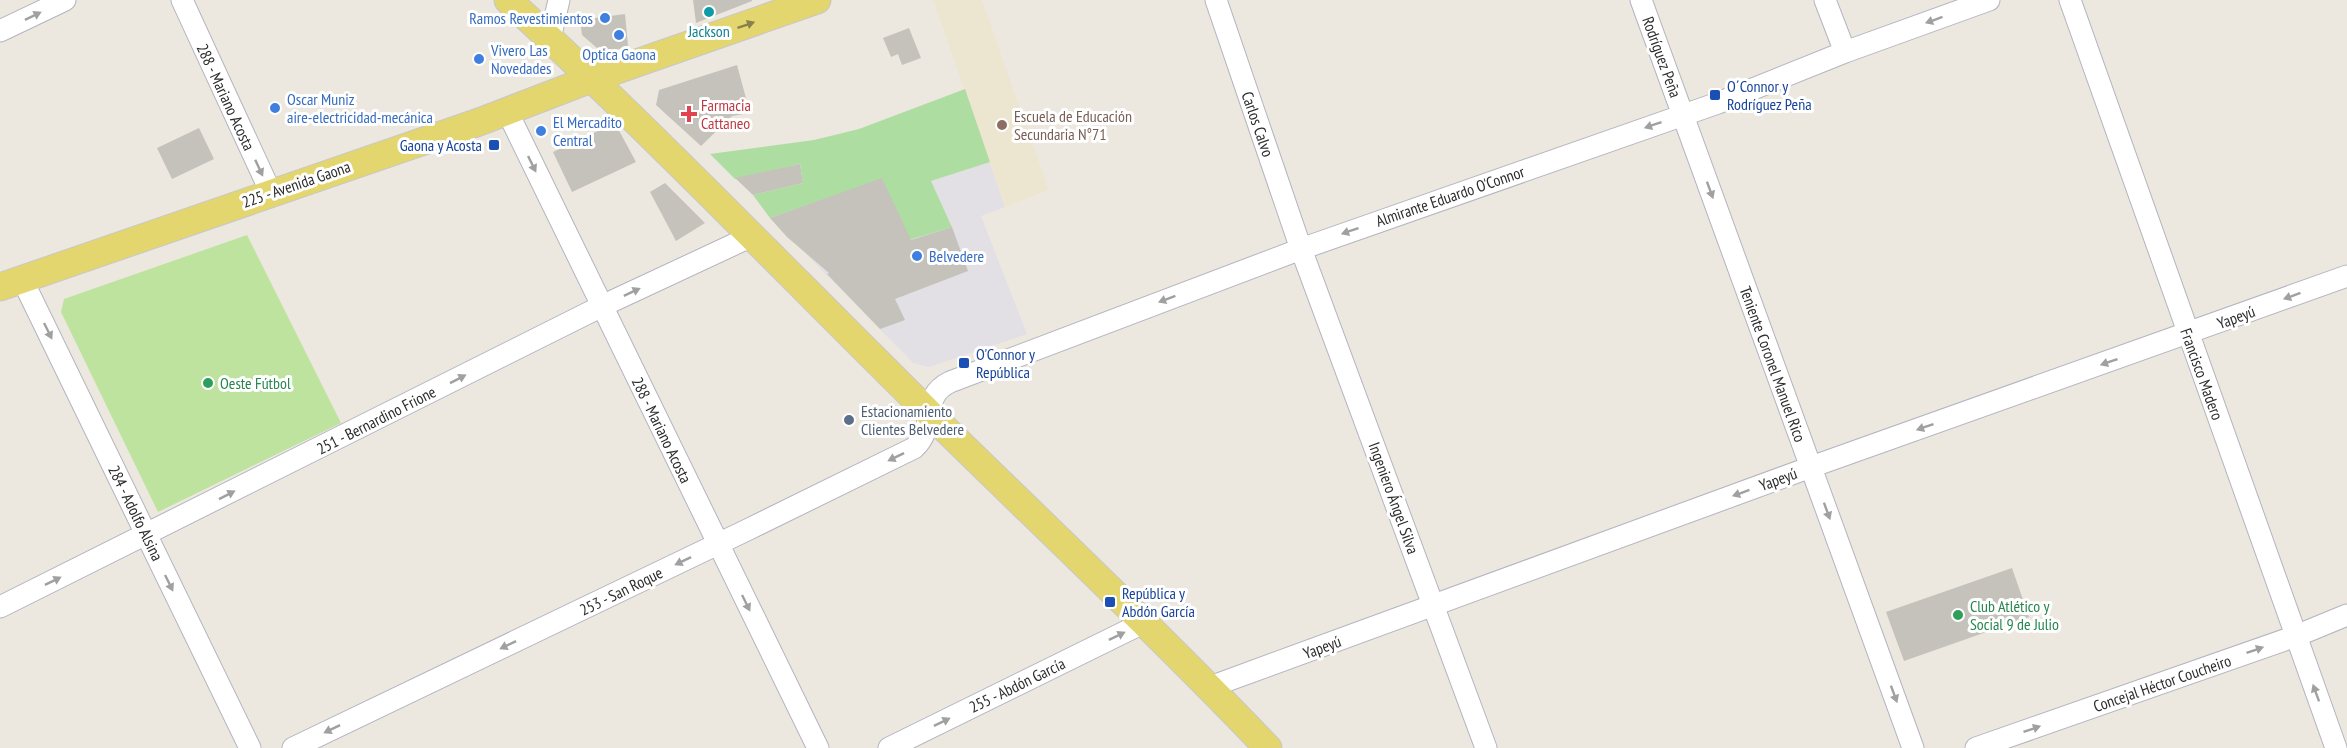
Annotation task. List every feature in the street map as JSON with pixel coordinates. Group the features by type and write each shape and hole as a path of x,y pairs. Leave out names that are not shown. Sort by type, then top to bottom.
{"main road":[{"path":"508,0 591,78 930,414 1145,622 1269,748"},
{"name":"225 - Avenida Gaona","path":"11,283 507,111 591,78 817,0"}],"street":[{"path":"0,32 65,0"},
{"name":"288 - Mariano Acosta","path":"182,0 270,193"},
{"path":"550,39 559,0"},
{"name":"Carlos Calvo","path":"1216,0 1301,249"},
{"name":"Rodríguez Peña","path":"1641,0 1682,115"},
{"path":"1825,0 1845,52"},
{"name":"Almirante Eduardo O'Connor","path":"930,414 932,399 938,387 950,382 1301,249 1682,115 1845,52 1989,0"},
{"name":"Francisco Madero","path":"2070,0 2336,748"},
{"name":"288 - Mariano Acosta","path":"507,111 818,748"},
{"name":"Teniente Coronel Manuel Rico","path":"1682,115 1913,748"},
{"name":"251 - Bernardino Frione","path":"0,607 602,306 752,236"},
{"name":"Ingeniero Ángel Silva","path":"1301,249 1486,748"},
{"name":"Yapeyú","path":"1210,687 1811,467 2347,276"},
{"name":"284 - Adolfo Alsina","path":"11,283 146,535 249,748"},
{"name":"253 - San Roque","path":"293,748 914,448 926,432 930,414"},
{"name":"Concejal Héctor Coucheiro","path":"1976,748 2296,636 2347,615"},
{"name":"255 - Abdón García","path":"889,748 1145,622"}],"shaded area":[{"name":"Escuela de Educación Secundaria N°71","path":"933,0 982,0 1049,190 1005,207"},
{"path":"990,162 1005,207 981,216 1027,334 929,367 913,363 806,254 901,219 952,226 931,181"}],"green space":[{"path":"965,89 990,162 931,181 952,227 909,240 882,179 770,218 753,195 803,183 800,164 735,179 710,154 814,140 859,129"},
{"name":"Oeste Fútbol","path":"247,235 341,423 158,512 61,312 64,299"}],"building":[{"name":"Jackson","path":"693,0 752,0 752,1 696,23"},
{"path":"625,14 628,46 610,52 598,49 582,35 580,20"},
{"path":"909,28 921,58 902,65 898,54 891,57 883,38"},
{"path":"737,65 750,113 732,116 701,146 656,105 659,90"},
{"path":"615,123 636,162 572,192 553,152"},
{"path":"199,128 214,159 172,179 157,148"},
{"path":"800,164 803,183 753,195 735,178"},
{"path":"882,178 911,240 952,227 968,271 895,299 905,320 880,329 827,274 829,273 787,237 770,218"},
{"path":"665,183 705,223 676,241 650,192"},
{"name":"Club Atlético y Social 9 de Julio","path":"2012,568 2029,617 1904,661 1886,612"}],"place":[{"name":"Jackson","path":"709,12"},
{"name":"Ramos Revestimientos","path":"605,18"},
{"name":"Optica Gaona","path":"619,35"},
{"name":"Vivero Las Novedades","path":"479,59"},
{"name":"O´Connor y Rodríguez Peña","path":"1715,95"},
{"name":"Oscar Muniz aire-electricidad-mecánica","path":"275,108"},
{"name":"Farmacia Cattaneo","path":"689,114"},
{"name":"Escuela de Educación Secundaria N°71","path":"1002,125"},
{"name":"El Mercadito Central","path":"541,131"},
{"name":"Gaona y Acosta","path":"494,145"},
{"name":"Belvedere","path":"917,256"},
{"name":"O'Connor y República","path":"964,363"},
{"name":"Oeste Fútbol","path":"208,383"},
{"name":"Estacionamiento Clientes Belvedere","path":"849,420"},
{"name":"República y Abdón García","path":"1110,602"},
{"name":"Club Atlético y Social 9 de Julio","path":"1958,615"}]}
